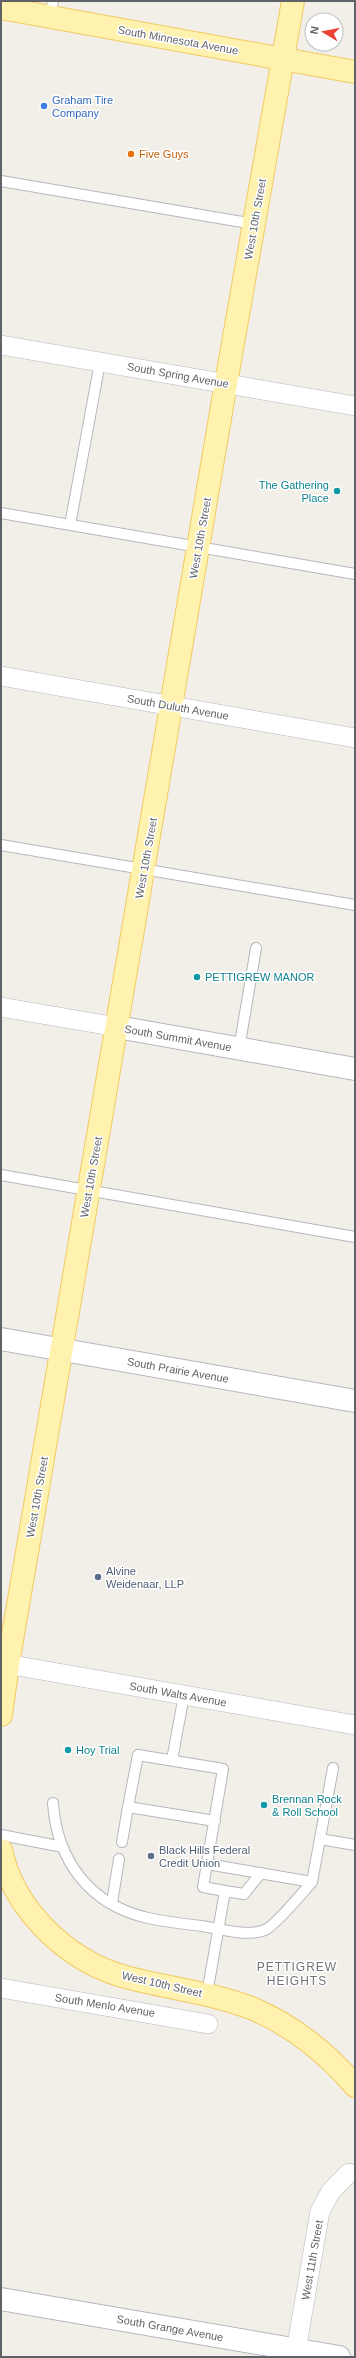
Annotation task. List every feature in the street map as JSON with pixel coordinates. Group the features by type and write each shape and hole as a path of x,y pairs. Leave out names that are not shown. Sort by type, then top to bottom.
{"main road":[{"name":"West 10th Street","path":"1,1715 4,1664 62,1349 226,382 293,1"},
{"name":"South Minnesota Avenue","path":"1,8 52,9 283,59 355,72"},
{"path":"1,1692 4,1664"},
{"name":"West 10th Street","path":"1,1850 11,1882 25,1905 36,1919 72,1951 98,1966 120,1975 208,1994 253,2009 289,2028 318,2049 355,2086"}],"street":[{"name":"South Spring Avenue","path":"1,345 226,382 355,406"},
{"name":"South Duluth Avenue","path":"1,676 355,738"},
{"name":"South Summit Avenue","path":"1,1008 355,1069"},
{"name":"South Prairie Avenue","path":"1,1339 355,1401"},
{"name":"South Walts Avenue","path":"4,1664 355,1725"},
{"name":"South Menlo Avenue","path":"1,1988 208,2024"},
{"name":"West 11th Street","path":"296,2353 320,2211 331,2191 349,2172"},
{"name":"South Grange Avenue","path":"1,2299 296,2353 339,2357"}],"lane":[{"path":"1,181 254,224"},
{"path":"70,525 100,362"},
{"path":"1,513 355,574"},
{"path":"1,845 355,905"},
{"path":"239,1049 256,948"},
{"path":"1,1175 355,1237"},
{"path":"172,1760 184,1695"},
{"path":"122,1842 138,1755 224,1769 203,1888 244,1894 261,1873"},
{"path":"53,1803 56,1829 63,1847 72,1866 91,1891 112,1903 146,1918 244,1933 266,1930 312,1882 333,1768"},
{"path":"128,1807 215,1821"},
{"path":"1,1835 63,1847"},
{"path":"320,1838 355,1845"},
{"path":"112,1903 120,1859"},
{"path":"207,1864 312,1882"},
{"path":"208,1994 225,1891"}],"place":[{"name":"Graham Tire Company","path":"44,106"},
{"name":"Five Guys","path":"131,154"},
{"name":"The Gathering Place","path":"337,491"},
{"name":"PETTIGREW MANOR","path":"197,977"},
{"name":"Alvine Weidenaar, LLP","path":"98,1577"},
{"name":"Hoy Trial","path":"68,1750"},
{"name":"Brennan Rock & Roll School","path":"264,1805"},
{"name":"Black Hills Federal Credit Union","path":"151,1856"}],"district":[{"name":"PETTIGREW HEIGHTS","path":"297,1974"}]}
